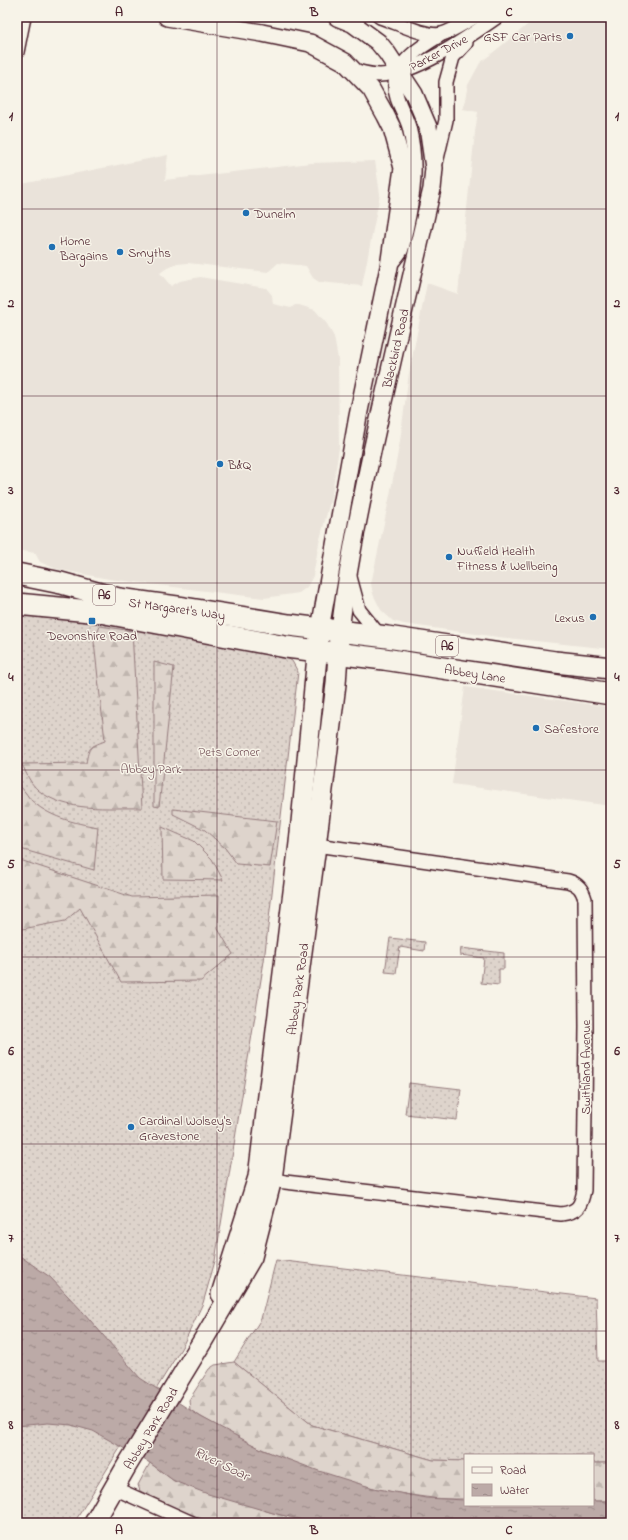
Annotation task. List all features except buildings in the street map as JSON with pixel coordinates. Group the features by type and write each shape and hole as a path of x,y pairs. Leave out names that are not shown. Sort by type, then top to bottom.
{"main road":[{"name":"St Margaret's Way","path":"17,574 61,583 118,599 330,630"},
{"name":"St Margaret's Way","path":"21,603 100,612 286,647 338,653"},
{"name":"Abbey Lane","path":"330,630 555,662 611,668"},
{"name":"Abbey Park Road","path":"308,844 318,651 330,630"},
{"name":"Abbey Park Road","path":"94,1523 207,1333 236,1249 265,1178 308,844 338,653 330,630"},
{"name":"Abbey Lane","path":"338,653 611,694"}],"street":[{"path":"17,52 24,17"},
{"name":"Blackbird Road","path":"168,17 310,43 345,62 372,89 392,128 403,168 389,267 356,424 330,630"},
{"name":"Blackbird Road","path":"330,630 348,574 374,444 432,189 434,168 428,127 414,94 378,42 352,23 337,17"},
{"name":"Parker Drive","path":"380,17 418,31 430,34 442,34"},
{"name":"Parker Drive","path":"399,71 408,59 422,47 442,34 475,17"},
{"name":"Parker Drive","path":"353,70 361,73 380,75 407,70 424,62 477,31 497,17"},
{"name":"Parker Drive","path":"434,168 446,120 446,82 453,57 477,31"},
{"name":"Blackbird Road","path":"389,267 401,251 410,213 415,182 414,160 408,126 396,94 395,83 399,71"},
{"path":"371,353 393,358"},
{"path":"348,574 353,585 359,610 380,636"},
{"name":"Swithland Avenue","path":"265,1178 561,1214 573,1212 578,1208 582,1200 584,1190 586,1027 585,899 583,892 574,882 308,844"},
{"path":"114,1488 192,1523"}],"shaded area":[{"path":"537,17 611,17 611,649 498,637 404,624 393,621 381,610 373,594 371,584 390,495 400,441 409,373 427,283 458,294 478,112 463,109 468,85 480,63"},
{"path":"168,155 165,180 311,163 375,161 380,194 362,286 319,282 313,278 306,266 278,263 268,272 188,263 177,264 160,273 171,286 180,281 200,277 266,288 272,295 273,304 291,308 295,305 299,305 315,310 327,324 334,337 338,359 339,448 332,494 319,543 313,576 307,587 299,593 264,598 109,579 56,569 40,562 35,553 17,550 17,185"},
{"path":"465,687 611,707 611,806 452,784"}],"green space":[{"name":"Abbey Park","path":"17,610 83,619 282,655 292,661 298,672 264,961 215,1261 203,1303 182,1347 74,1523 17,1523"},
{"path":"100,626 132,631 142,808 74,806 61,802 38,790 30,781 22,764 86,763 91,748 105,741 94,642"},
{"path":"154,662 174,667 159,807 154,806"},
{"path":"17,782 30,799 53,815 98,827 94,870 17,848"},
{"path":"173,809 277,821 270,867 237,864 225,848 205,830 173,814"},
{"path":"162,827 194,841 212,859 223,880 163,879"},
{"path":"17,859 132,897 219,895 218,929 233,954 201,981 121,982 80,908 65,921 17,930"},
{"path":"390,938 425,942 424,951 400,947 396,973 385,972"},
{"path":"461,948 504,953 504,969 499,969 499,985 481,983 484,958 460,955"},
{"path":"409,1083 461,1089 457,1120 405,1114"},
{"path":"276,1260 596,1298 598,1361 611,1361 611,1463 594,1463 594,1454 464,1454 464,1461 433,1460 312,1425 234,1362 261,1319"},
{"path":"234,1362 312,1425 433,1460 464,1461 464,1499 435,1498 364,1486 334,1477 273,1454 216,1426 190,1410 189,1400 209,1369 215,1365"},
{"path":"150,1463 174,1481 273,1513 315,1523 213,1523 182,1511 140,1491 138,1485"},
{"path":"594,1463 611,1463 611,1501 594,1501"}],"water":[{"name":"River Soar","path":"17,1254 50,1277 84,1313 140,1378 201,1417 263,1450 319,1471 373,1488 426,1498 464,1500 464,1506 594,1506 594,1501 611,1501 611,1523 315,1523 273,1513 208,1494 174,1481 150,1463 93,1431 71,1425 48,1423 17,1426"}],"place":[{"name":"GSF Car Parts","path":"570,36"},
{"name":"Dunelm","path":"246,213"},
{"name":"Home Bargains","path":"52,247"},
{"name":"Smyths","path":"120,252"},
{"name":"B&Q","path":"220,464"},
{"name":"Nuffield Health Fitness & Wellbeing","path":"449,557"},
{"name":"Lexus","path":"593,617"},
{"name":"Devonshire Road","path":"92,621"},
{"name":"Safestore","path":"536,728"},
{"name":"Cardinal Wolsey's Gravestone","path":"131,1127"}],"park label":[{"name":"Pets Corner","path":"229,751"}]}
